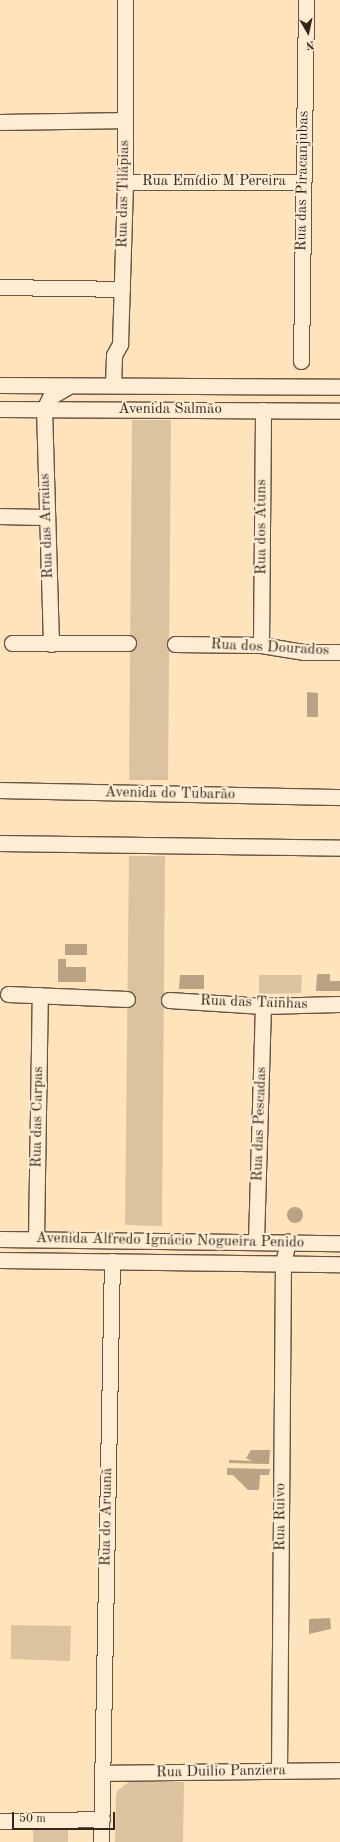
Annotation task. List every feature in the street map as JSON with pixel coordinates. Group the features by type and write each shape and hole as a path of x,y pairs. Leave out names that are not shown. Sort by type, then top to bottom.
{"street":[{"name":"Rua das Tilápias","path":"113,385 114,355 120,344 122,289 125,182 124,0"},
{"name":"Rua das Piracanjubas","path":"301,361 306,0"},
{"path":"0,122 124,120"},
{"name":"Rua Emídio M Pereira","path":"125,182 303,182"},
{"path":"0,287 122,289"},
{"name":"Avenida Salmão","path":"0,385 340,387"},
{"path":"44,409 50,397 70,386"},
{"name":"Avenida Salmão","path":"0,409 340,411"},
{"name":"Rua das Arraias","path":"44,409 51,644"},
{"name":"Rua dos Atuns","path":"262,645 263,410"},
{"path":"0,516 47,517"},
{"path":"12,643 128,643"},
{"name":"Rua dos Dourados","path":"175,644 262,645 304,652 340,652"},
{"name":"Avenida do Tubarão","path":"0,790 340,797"},
{"path":"0,843 340,848"},
{"path":"8,994 127,999"},
{"name":"Rua das Carpas","path":"36,1240 40,995"},
{"name":"Rua das Tainhas","path":"169,1000 263,1006 339,1004"},
{"name":"Rua das Pescadas","path":"256,1241 263,1006"},
{"name":"Avenida Alfredo Ignácio Nogueira Penido","path":"0,1239 340,1243"},
{"name":"Rua Ruivo","path":"278,1772 283,1263 288,1242"},
{"name":"Avenida Alfredo Ignácio Nogueira Penido","path":"0,1260 340,1264"},
{"name":"Rua do Aruanã","path":"102,1842 112,1262"},
{"name":"Rua Duilio Panziera","path":"102,1773 278,1772 340,1770"},
{"path":"0,1821 102,1819"}],"shaded area":[{"path":"132,420 171,420 168,780 129,780"},
{"path":"307,692 318,693 318,717 307,717"},
{"path":"129,856 165,856 162,1226 125,1225"},
{"path":"65,944 87,944 87,955 65,955"},
{"path":"58,959 66,959 66,967 86,967 86,982 58,982"},
{"path":"317,974 330,974 330,981 340,981 340,991 316,991"},
{"path":"180,975 204,975 204,989 179,989"},
{"path":"259,975 302,975 301,993 259,994"},
{"path":"295,1207 301,1209 303,1215 301,1221 295,1223 289,1221 287,1215 289,1209"},
{"path":"251,1450 270,1450 269,1464 229,1463 229,1460 252,1461 246,1458"},
{"path":"227,1468 270,1469 269,1475 260,1475 259,1490 248,1490 233,1475 227,1475"},
{"path":"330,1618 331,1629 309,1634 309,1619"},
{"path":"11,1625 71,1626 70,1661 11,1659"},
{"path":"129,1782 184,1782 183,1842 115,1842 116,1795 118,1790"},
{"path":"33,1821 68,1821 68,1842 33,1842"}]}
